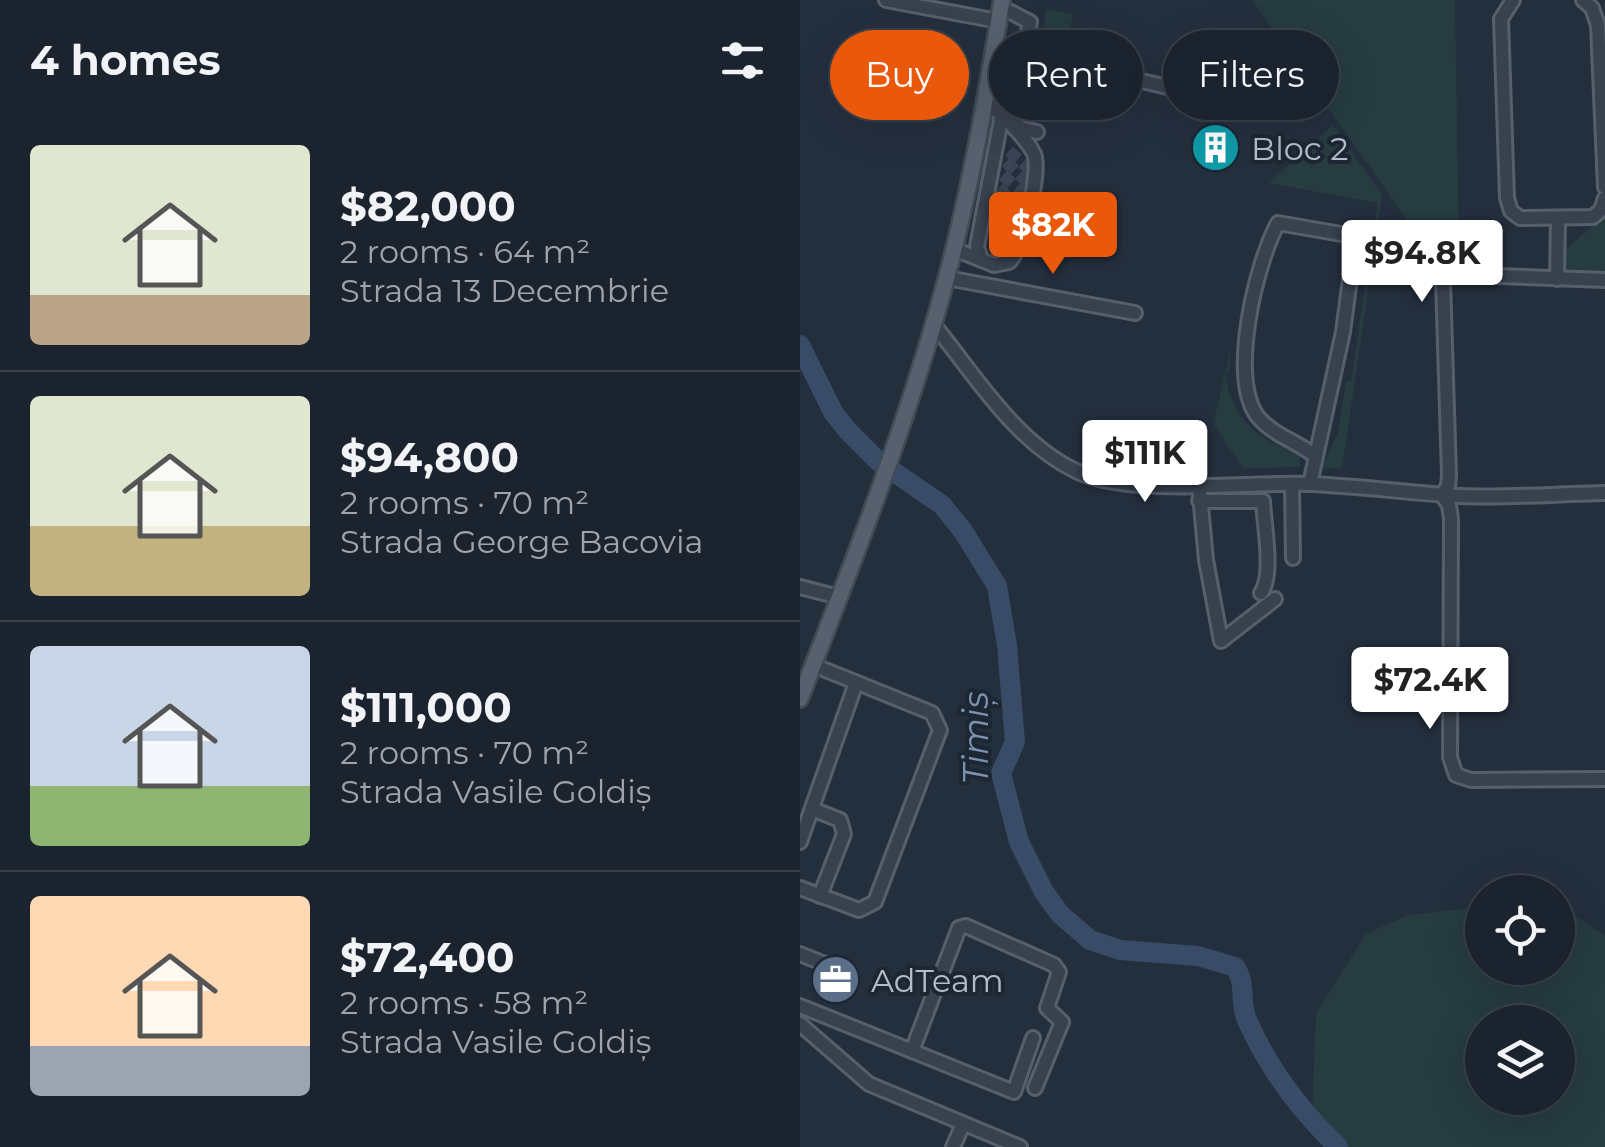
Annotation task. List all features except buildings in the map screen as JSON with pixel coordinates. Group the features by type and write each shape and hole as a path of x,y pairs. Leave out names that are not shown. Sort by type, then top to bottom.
{"main road":[{"path":"800,699 901,431 934,325 954,249 1001,10"}],"street":[{"path":"886,0 1001,10 1030,22 1028,30"},
{"path":"1513,0 1502,20 1510,211 1520,218 1593,217 1602,210 1605,198"},
{"path":"1583,0 1592,8 1598,25 1605,187"},
{"path":"984,100 989,104"},
{"path":"984,261 977,246 998,171 1006,120"},
{"path":"954,249 1004,264 1016,256 1033,152 1008,120"},
{"path":"1009,120 1037,132"},
{"path":"1556,279 1558,218"},
{"path":"1310,484 1343,332 1355,240 1347,235 1278,223 1259,278 1243,364 1244,386 1261,420 1316,456"},
{"path":"964,282 984,261"},
{"path":"1442,495 1450,475 1442,280 1446,274 1605,280"},
{"path":"947,278 1135,313"},
{"path":"934,325 1002,408 1049,455 1102,480 1132,484 1310,484 1442,495 1605,494"},
{"path":"1198,484 1211,595 1222,642 1275,600"},
{"path":"1243,484 1244,500"},
{"path":"1292,484 1293,558"},
{"path":"1442,495 1451,519 1450,757 1456,775 1472,780 1605,779"},
{"path":"1199,501 1263,501 1267,576 1261,593"},
{"path":"800,587 839,597"},
{"path":"800,888 859,910 875,902 940,730 932,713 813,665"},
{"path":"800,842 856,682"},
{"path":"812,809 840,820 844,834 820,896"},
{"path":"912,1051 960,928 966,926 1054,965 1059,972 1047,1008 1062,1022 1035,1088"},
{"path":"800,954 840,970"},
{"path":"800,1006 1014,1092 1034,1038"},
{"path":"800,1024 870,1084 1020,1147"},
{"path":"954,1147 963,1124"}],"green space":[{"path":"1252,0 1455,0 1459,256 1434,258 1337,120 1339,30 1273,30"},
{"path":"1047,9 1073,14 1070,30 1042,30"},
{"path":"1333,125 1382,195 1342,469 1321,468 1338,433 1346,381 1351,381 1378,203 1269,183"},
{"path":"1605,210 1605,275 1561,275 1563,251 1601,219"},
{"path":"1230,352 1228,388 1239,414 1271,442 1299,453 1300,467 1243,468 1213,424"},
{"path":"1465,909 1465,985 1575,985 1575,916 1605,936 1605,1147 1325,1147 1312,1115 1316,1013 1366,934 1408,915"}],"waterway":[{"name":"Timiș","path":"800,345 833,412 848,431 878,461 942,505 997,586 1007,645 1015,742 1001,773 1019,842 1044,892 1060,914 1090,940 1120,950 1198,956 1235,967 1255,1038 1298,1103 1338,1147"}],"tunnel":[{"path":"1009,151 1029,169"},
{"path":"1006,162 1027,182"},
{"path":"1003,175 1026,196"},
{"path":"999,188 1022,211"},
{"path":"996,200 1019,223"}],"place":[{"name":"Bloc 2","path":"1216,148"},
{"name":"AdTeam","path":"836,980"}]}
